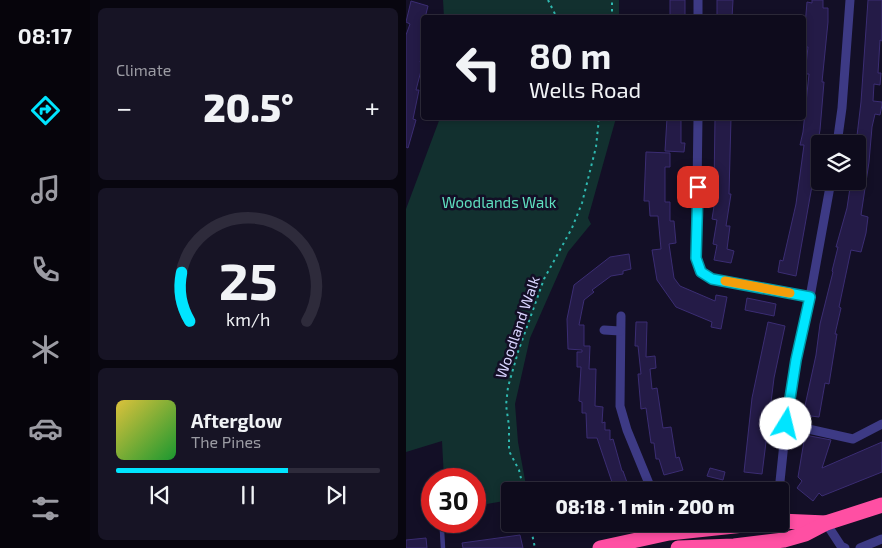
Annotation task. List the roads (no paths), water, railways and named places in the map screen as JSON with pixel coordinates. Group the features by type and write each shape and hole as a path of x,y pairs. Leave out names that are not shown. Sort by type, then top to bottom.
{"highway":[{"path":"678,548 734,547 784,540 805,534 826,523 882,505"},
{"path":"789,522 826,523"},
{"path":"600,548 654,532"}],"street":[{"path":"698,0 698,15"},
{"path":"838,135 850,0"},
{"path":"698,120 696,258 701,272 712,279 810,297"},
{"path":"780,482 786,424 796,360 810,297 829,190"},
{"path":"621,316 620,406 627,430 648,482"},
{"path":"604,330 620,332"},
{"path":"786,424 853,439 882,424"},
{"path":"826,523 841,546 845,548"},
{"path":"731,532 734,547"},
{"path":"782,532 784,540"},
{"path":"860,548 882,539"}],"lane":[{"path":"442,533 443,548"}],"park label":[{"name":"Woodlands Walk","path":"499,202"}]}
